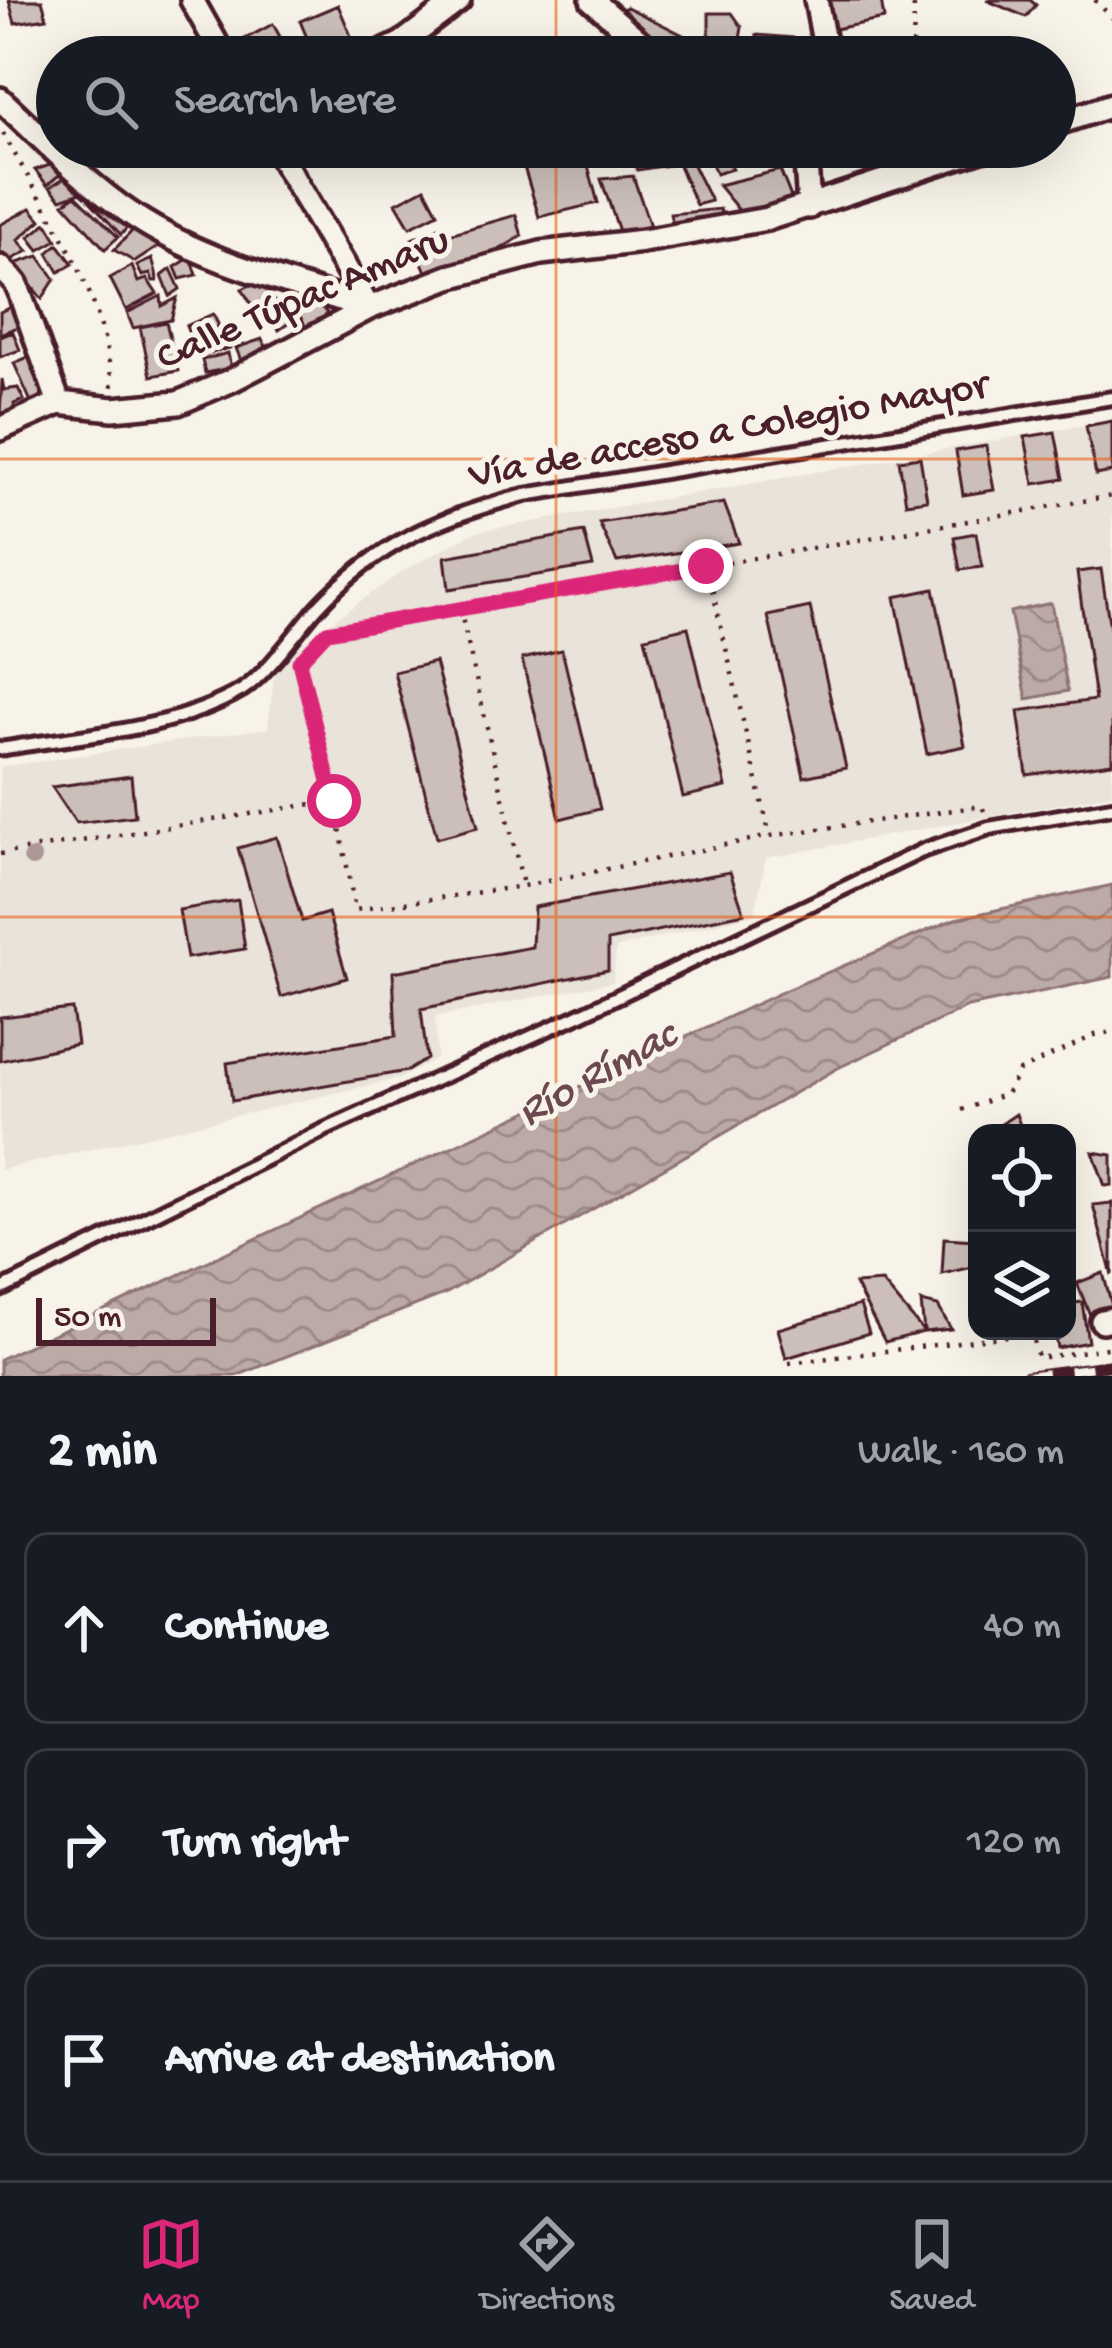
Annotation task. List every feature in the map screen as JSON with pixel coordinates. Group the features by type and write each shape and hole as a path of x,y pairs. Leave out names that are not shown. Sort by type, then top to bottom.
{"street":[{"path":"193,0 213,36"},
{"path":"411,36 459,0"},
{"path":"592,0 633,36"},
{"path":"816,0 820,36"},
{"path":"0,99 36,133"},
{"path":"1076,117 1112,105"},
{"path":"74,168 137,218 201,250 369,308"},
{"path":"286,168 369,308"},
{"path":"806,168 809,207"},
{"name":"Calle Túpac Amaru","path":"0,428 58,403 113,409 178,403 369,308 449,277 542,254 720,229 809,207 925,168"},
{"path":"0,267 16,283 58,403"}],"lane":[{"name":"Vía de acceso a Colegio Mayor","path":"0,749 169,720 244,688 341,582 398,539 471,509 525,495 1112,398"},
{"path":"0,1290 324,1130 577,1016 924,850 988,828 1112,806"}],"path":[{"path":"913,36 914,0"},
{"path":"1095,0 1112,18"},
{"path":"0,128 77,257 101,319 113,409"},
{"path":"988,828 982,806 770,836 523,886 355,910 299,662 327,632 1112,496"},
{"path":"706,566 770,836"},
{"path":"460,609 523,886"},
{"path":"0,854 334,801"},
{"path":"962,1110 1006,1094 1019,1071 1095,1035 1112,1032"},
{"path":"789,1363 1031,1334 1038,1358 1107,1348 1107,1320"}],"shaded area":[{"path":"1112,420 1112,794 766,858 755,914 616,948 613,982 435,1017 437,1058 401,1078 0,1170 0,767 268,728 275,668 403,571 475,532"}],"water":[{"path":"1051,603 1068,691 1027,699 1010,612"},
{"path":"1112,885 1112,977 968,1007 838,1068 447,1293 236,1376 0,1376 0,1359 788,989 955,919"}],"building":[{"path":"9,0 42,0 47,18 15,23"},
{"path":"828,0 881,0 884,19 835,29"},
{"path":"986,0 1030,0 1036,5 1026,17"},
{"path":"338,5 351,36 306,36 300,21"},
{"path":"627,7 683,35 645,36 614,13"},
{"path":"709,13 732,13 742,27 740,36 709,34"},
{"path":"273,24 280,36 250,36"},
{"path":"62,168 64,171 47,185 35,170"},
{"path":"524,168 589,168 598,203 539,217"},
{"path":"680,168 694,168 711,201 696,205"},
{"path":"780,170 793,202 741,213 718,185"},
{"path":"71,173 90,189 61,199 50,187"},
{"path":"633,176 652,232 621,237 601,179"},
{"path":"425,188 438,213 410,227 396,203"},
{"path":"96,192 131,223 121,235 89,200"},
{"path":"76,195 118,237 105,249 64,203"},
{"path":"31,208 41,220 18,240 28,251 7,262 0,253 0,225"},
{"path":"720,209 723,219 674,229 670,214"},
{"path":"516,215 522,236 497,251 427,274 412,239 439,227 443,236"},
{"path":"47,223 57,240 39,250 29,237"},
{"path":"136,227 164,243 135,262 114,250"},
{"path":"58,244 73,264 59,272 48,253"},
{"path":"39,256 55,279 42,299 14,264"},
{"path":"191,257 197,275 180,279 175,267"},
{"path":"152,259 157,281 150,274 142,276 137,266"},
{"path":"132,266 138,282 147,279 157,294 126,310 110,278"},
{"path":"171,269 180,289 170,296 162,276"},
{"path":"260,281 270,295 253,307 242,289"},
{"path":"161,296 162,306 177,298 171,320 133,328 127,313"},
{"path":"273,300 292,321 279,330 273,317 265,319 259,310"},
{"path":"318,300 332,321 309,334 299,314"},
{"path":"13,306 23,325 0,334 0,312"},
{"path":"213,314 219,326 191,339 186,326"},
{"path":"166,322 178,371 151,376 140,327"},
{"path":"225,330 230,348 198,357 194,343"},
{"path":"13,332 20,350 0,357 0,337"},
{"path":"262,339 271,355 244,368 236,348"},
{"path":"38,353 43,365 32,370 43,396 31,402 14,363"},
{"path":"228,353 231,368 205,373 202,360"},
{"path":"2,379 4,390 18,388 24,400 14,404 15,412 0,416"},
{"path":"1112,421 1112,472 1096,475 1086,426"},
{"path":"1055,432 1064,479 1034,484 1025,437"},
{"path":"986,446 994,490 963,495 956,451"},
{"path":"920,457 927,500 906,503 899,460"},
{"path":"724,503 739,543 617,562 599,523"},
{"path":"584,532 593,566 449,589 445,557"},
{"path":"976,533 982,567 960,570 954,537"},
{"path":"1101,569 1112,642 1112,763 1027,775 1018,711 1095,700 1077,572"},
{"path":"934,589 965,746 927,754 895,597"},
{"path":"810,607 846,768 804,777 768,616"},
{"path":"688,627 726,787 683,797 645,637"},
{"path":"562,650 600,809 560,819 522,659"},
{"path":"435,662 478,827 437,838 394,672"},
{"path":"131,776 135,816 76,823 52,787"},
{"path":"277,837 302,921 328,913 347,978 281,997 238,848"},
{"path":"730,872 744,913 608,941 608,970 421,1009 427,1059 407,1071 232,1101 227,1063 396,1036 393,972 532,947 534,907"},
{"path":"238,900 245,949 187,958 179,910"},
{"path":"72,1009 77,1044 0,1061 0,1017"},
{"path":"1016,1114 1020,1124 1001,1124"},
{"path":"1093,1152 1112,1155 1112,1185 1105,1186"},
{"path":"1112,1203 1112,1275 1093,1205"},
{"path":"944,1238 968,1240 968,1268 942,1274"},
{"path":"1103,1273 1112,1306 1090,1315 1077,1283"},
{"path":"882,1282 924,1332 885,1342 855,1284"},
{"path":"921,1302 938,1306 951,1329 924,1332"},
{"path":"1082,1302 1088,1342 1057,1348 1056,1340 1076,1340 1076,1303"},
{"path":"860,1305 869,1333 786,1358 778,1329"}],"railway":[{"path":"1026,1376 1112,1365"}],"route":[{"path":"334,801 299,662 327,632 706,566"}],"water label":[{"name":"Río Rímac","path":"598,1076"}]}
